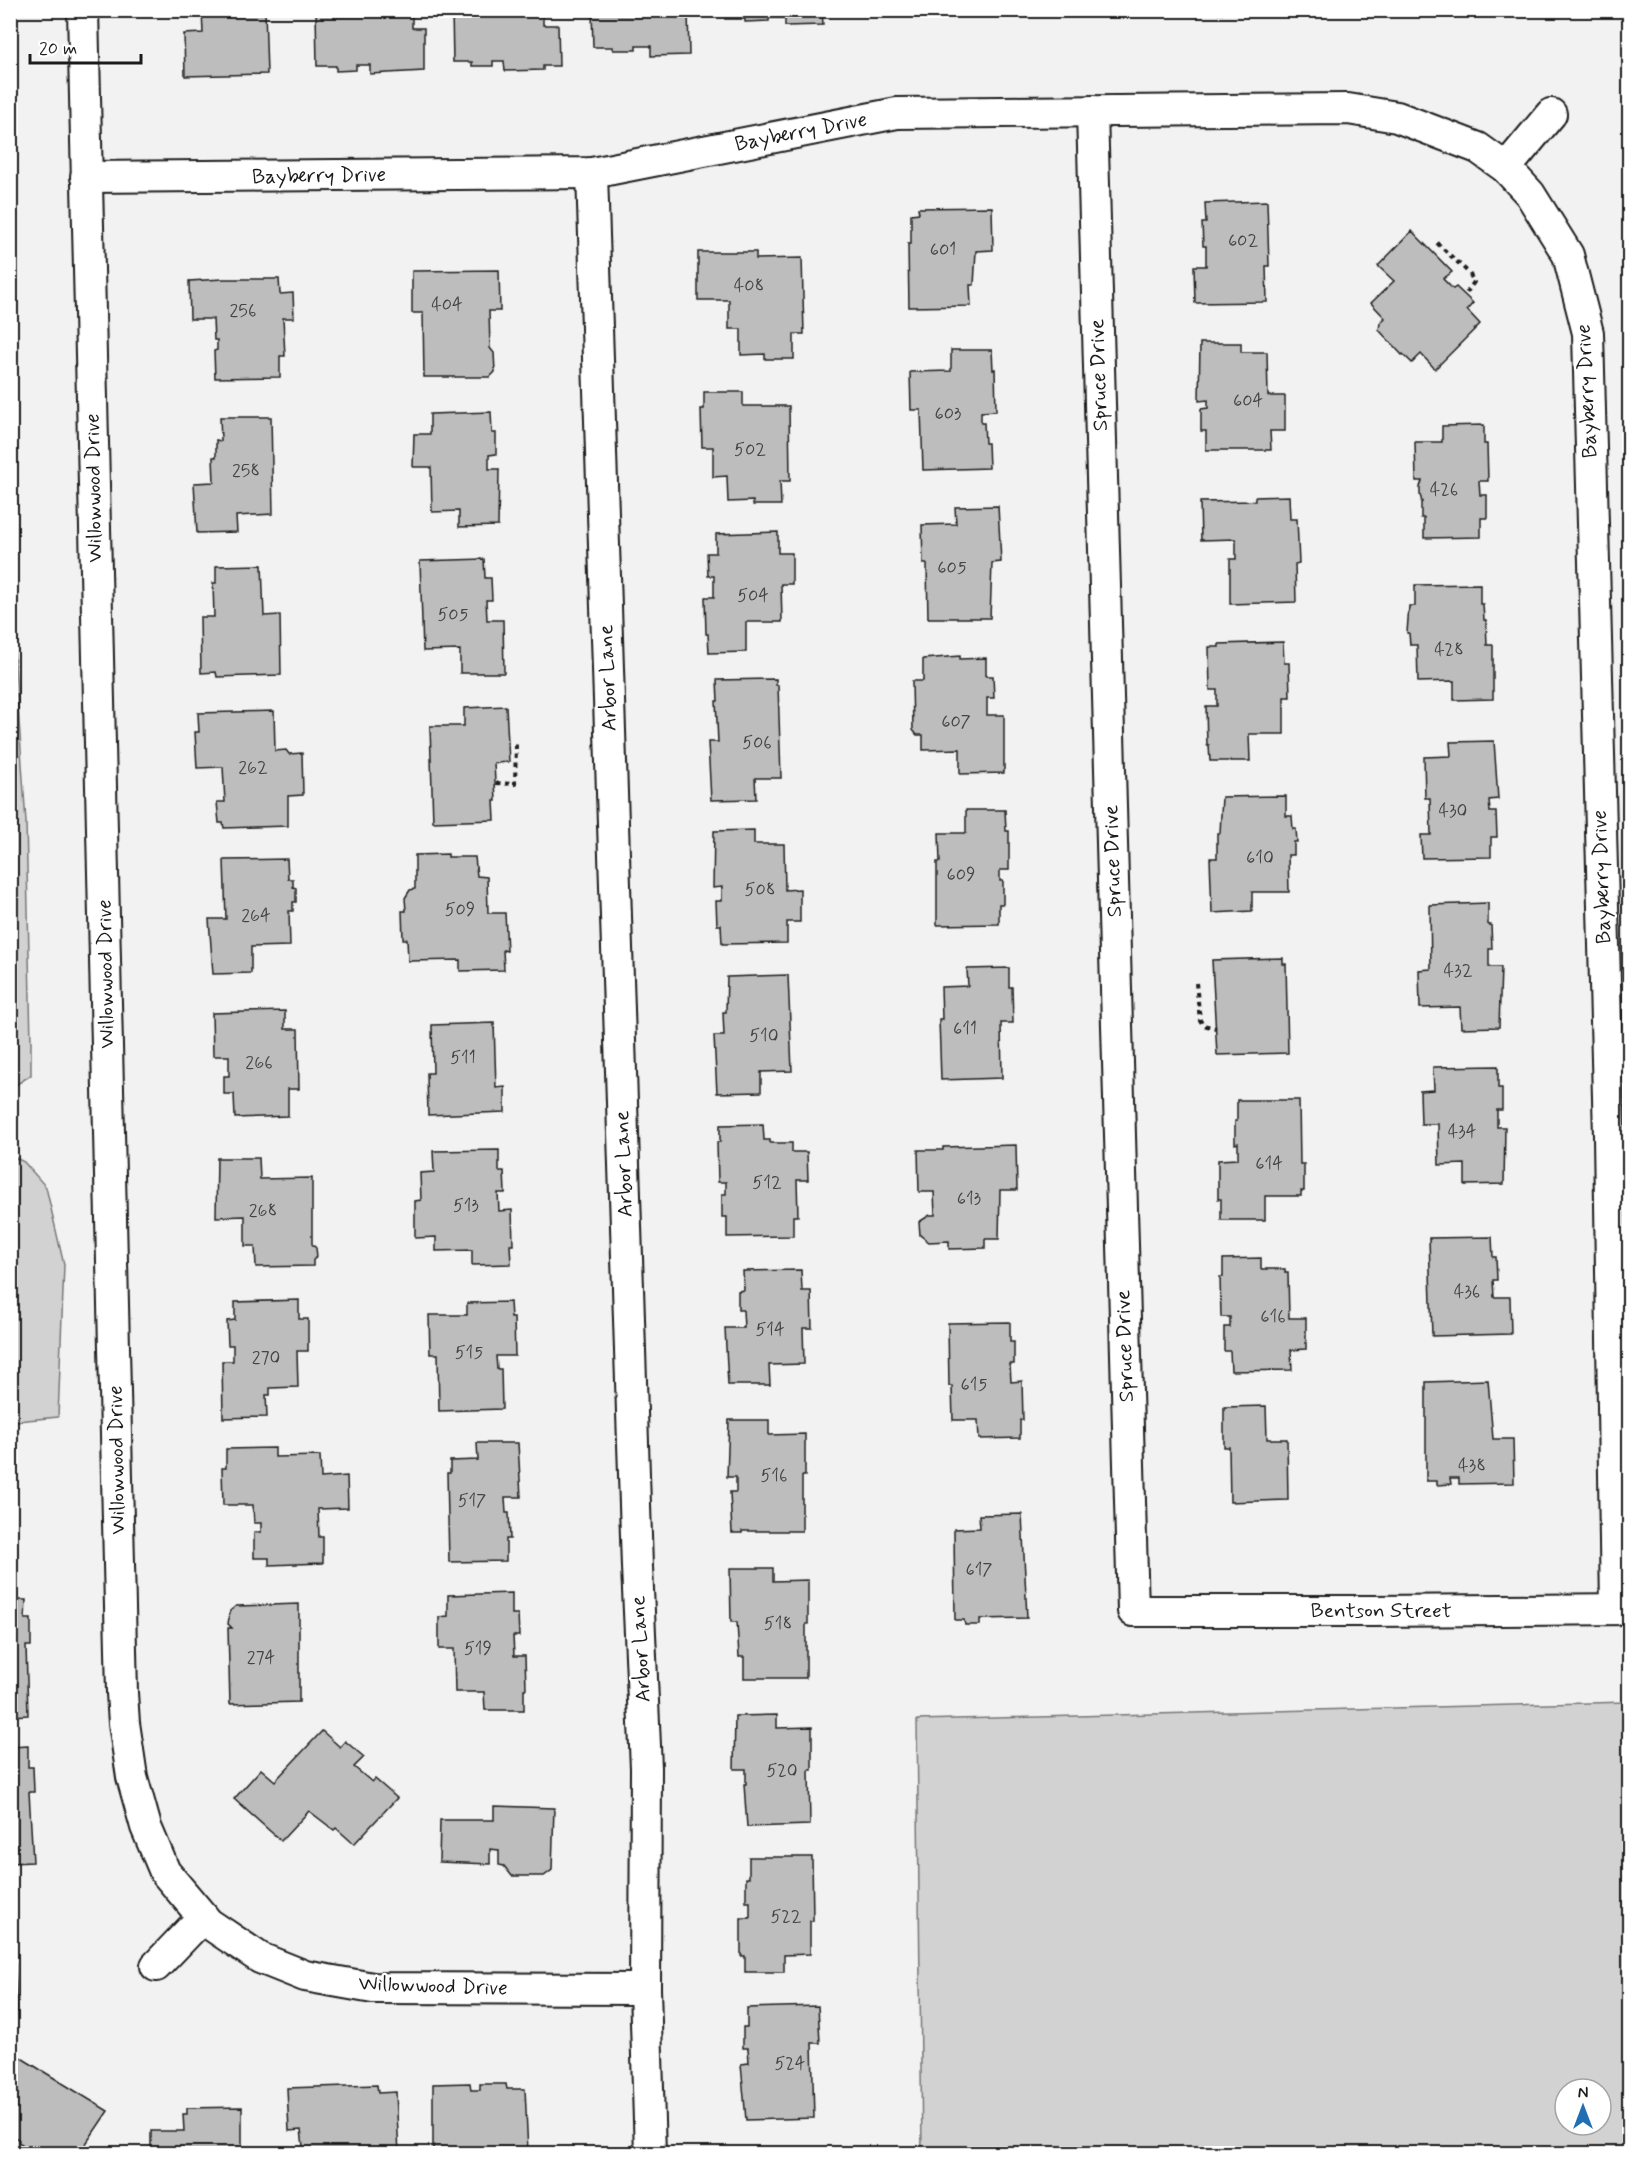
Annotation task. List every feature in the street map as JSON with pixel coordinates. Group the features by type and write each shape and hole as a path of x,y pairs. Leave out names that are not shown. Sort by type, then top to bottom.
{"street":[{"name":"Willowwood Drive","path":"83,10 124,1723 132,1777 146,1827 165,1872 208,1923 260,1958 305,1976 373,1989 645,1989"},
{"name":"Bayberry Drive","path":"86,177 592,174 897,113 1092,111 1348,110 1397,117 1478,148 1506,168 1530,194 1568,255 1587,333 1623,1609"},
{"name":"Spruce Drive","path":"1092,111 1133,1611"},
{"path":"1506,168 1551,114"},
{"name":"Arbor Lane","path":"592,174 646,1768 645,1989 650,2154"},
{"name":"Bentson Street","path":"1133,1611 1623,1609"},
{"path":"156,1966 203,1917"}],"path":[{"path":"1437,243 1469,273 1474,282 1465,295"},
{"path":"496,783 515,784 516,743"},
{"path":"1196,983 1200,1020 1203,1025 1216,1028"}],"shaded area":[{"path":"11,629 26,822 31,1075 11,1088"},
{"path":"10,1155 24,1162 46,1187 64,1265 58,1417 17,1421 11,1415"},
{"path":"1629,1702 1629,2153 922,2153 917,1720"}],"building":[{"path":"202,10 265,10 267,74 185,76 184,34 203,33"},
{"path":"316,10 412,10 412,28 424,28 424,71 370,74 370,65 356,65 356,70 336,71 336,66 317,66"},
{"path":"452,10 543,10 543,25 558,25 559,66 543,66 543,70 505,71 504,61 493,61 493,66 472,66 472,62 453,62"},
{"path":"592,10 688,10 689,55 651,56 651,46 636,46 636,50 593,47"},
{"path":"725,10 822,10 823,25 785,26 785,18 745,22 745,19 725,19"},
{"path":"918,10 976,10 976,12 918,14"},
{"path":"1008,10 1064,10 1064,13 1025,13"},
{"path":"1166,10 1222,10 1222,13 1184,13"},
{"path":"1267,201 1269,266 1266,266 1267,302 1195,303 1194,266 1206,266 1206,246 1203,246 1202,223 1206,223 1205,203"},
{"path":"992,207 993,250 976,251 974,285 970,285 971,306 909,307 908,244 911,244 911,214 919,213 918,208"},
{"path":"1412,231 1452,272 1443,279 1453,289 1456,287 1473,303 1467,310 1480,324 1435,369 1421,354 1412,363 1402,355 1379,330 1380,323 1385,318 1371,303 1394,281 1378,266"},
{"path":"698,252 756,252 756,259 802,258 804,334 794,334 794,359 765,359 765,354 741,355 741,329 729,329 729,300 698,300"},
{"path":"499,270 500,311 489,311 490,348 494,353 495,372 490,377 424,377 423,313 412,313 412,271"},
{"path":"279,279 280,294 293,293 294,318 283,318 285,356 280,356 280,377 215,378 214,351 217,350 217,340 214,340 213,319 190,319 189,281"},
{"path":"1200,343 1241,343 1241,352 1267,352 1268,396 1285,396 1285,431 1270,431 1271,450 1206,450 1206,431 1201,431 1201,409 1208,408 1208,400 1199,401"},
{"path":"951,350 992,350 996,411 981,412 985,443 988,443 989,468 923,470 921,410 911,410 910,372 951,371"},
{"path":"704,392 743,392 743,406 789,406 790,481 780,481 781,505 753,505 753,501 728,502 727,476 713,477 713,447 702,447 701,409 704,409"},
{"path":"491,412 492,433 496,433 496,454 489,455 489,469 499,469 498,526 459,527 459,511 432,512 431,467 413,467 414,434 430,434 430,414"},
{"path":"220,417 271,417 273,514 236,516 237,532 197,533 194,483 214,482 213,457 216,457 216,440 221,441"},
{"path":"1484,425 1488,481 1479,481 1480,495 1487,495 1487,518 1481,518 1481,537 1424,538 1424,518 1421,518 1420,495 1422,481 1416,481 1415,442 1442,442 1442,426"},
{"path":"1289,496 1290,519 1297,519 1299,563 1295,564 1296,602 1230,604 1230,559 1236,559 1236,539 1201,540 1200,502 1255,501 1255,497"},
{"path":"998,506 1001,562 992,563 990,618 928,618 927,564 923,564 922,525 956,524 955,507"},
{"path":"778,532 778,553 792,553 792,584 781,584 782,622 746,622 746,652 709,653 705,597 714,597 714,576 708,576 707,553 716,553 716,534"},
{"path":"484,559 485,578 491,578 492,600 486,600 487,620 503,620 504,673 460,673 460,650 423,651 420,561"},
{"path":"262,565 264,616 280,615 281,675 217,677 216,672 201,673 200,617 214,617 213,583 216,583 216,566"},
{"path":"1480,584 1480,604 1483,604 1484,620 1486,620 1487,645 1493,645 1493,699 1454,700 1454,681 1418,682 1417,645 1410,645 1409,633 1407,633 1409,606 1415,606 1415,585"},
{"path":"1283,642 1284,663 1289,663 1290,697 1284,697 1284,734 1249,734 1250,761 1210,761 1209,745 1207,745 1206,706 1217,706 1217,690 1210,690 1209,647 1219,647 1219,644"},
{"path":"960,656 960,659 986,658 986,676 993,676 994,698 987,698 987,715 1004,715 1004,773 960,774 960,749 923,750 923,735 917,735 913,730 912,681 923,681 923,659"},
{"path":"776,679 781,778 755,778 756,799 711,800 708,742 718,742 717,680"},
{"path":"506,706 509,762 494,763 495,820 433,822 430,726 464,726 464,708"},
{"path":"274,711 275,751 286,750 289,754 302,753 303,795 288,796 288,826 224,828 223,823 219,823 217,802 225,802 223,767 197,768 195,732 199,732 198,713"},
{"path":"1494,741 1498,799 1489,800 1490,812 1496,812 1497,837 1491,837 1491,857 1422,858 1421,835 1431,835 1430,798 1425,798 1424,757 1451,756 1450,742"},
{"path":"1286,796 1286,816 1292,816 1297,842 1294,842 1294,855 1288,855 1289,892 1252,892 1252,911 1212,913 1210,858 1217,858 1217,833 1220,833 1222,797"},
{"path":"966,810 1005,810 1006,831 1009,831 1009,870 1000,870 1000,881 1003,881 1003,904 999,904 999,924 937,925 939,833 966,833"},
{"path":"754,830 754,844 784,844 785,890 800,889 800,922 787,922 787,943 722,944 721,925 717,925 716,901 722,901 722,887 713,888 714,831"},
{"path":"448,854 448,857 475,857 477,876 487,877 488,913 505,913 507,951 503,950 504,970 460,971 460,960 408,961 407,939 403,939 402,911 406,911 405,898 410,890 415,889 415,855"},
{"path":"287,859 288,879 293,879 293,887 296,888 296,902 293,902 293,911 289,911 290,946 251,947 251,973 213,974 209,919 226,919 224,860"},
{"path":"1488,903 1488,925 1491,925 1492,949 1489,949 1489,967 1501,967 1499,1027 1461,1028 1460,1007 1420,1008 1419,970 1431,969 1430,905"},
{"path":"1283,958 1283,964 1286,964 1288,1053 1217,1055 1212,960"},
{"path":"1009,968 1013,1023 1001,1023 1002,1078 941,1080 939,1019 942,1019 941,987 968,986 967,969"},
{"path":"788,975 792,1071 761,1072 761,1092 717,1093 714,1036 724,1036 723,1012 726,1012 727,977"},
{"path":"285,1011 285,1029 298,1029 299,1089 288,1089 288,1116 235,1118 234,1094 224,1094 224,1076 229,1076 229,1056 213,1056 212,1013"},
{"path":"494,1023 496,1088 505,1087 505,1112 428,1115 427,1073 433,1073 432,1025"},
{"path":"1498,1066 1498,1088 1502,1088 1502,1110 1497,1110 1497,1127 1505,1127 1504,1184 1465,1185 1465,1164 1439,1165 1438,1124 1421,1124 1420,1091 1434,1090 1433,1067"},
{"path":"1237,1100 1299,1100 1300,1164 1304,1164 1304,1191 1301,1191 1301,1196 1265,1196 1265,1220 1221,1220 1221,1199 1218,1199 1218,1160 1238,1159 1238,1143 1235,1144"},
{"path":"763,1124 764,1140 770,1140 770,1143 792,1143 792,1152 807,1152 808,1180 797,1180 798,1216 793,1216 793,1236 727,1237 727,1217 722,1217 722,1194 726,1194 726,1182 718,1182 717,1142 720,1142 720,1125"},
{"path":"1016,1145 1017,1190 1000,1190 999,1239 985,1239 985,1248 949,1249 949,1241 929,1242 920,1235 919,1222 930,1215 935,1215 934,1192 919,1192 918,1150"},
{"path":"499,1150 499,1171 504,1171 505,1193 498,1193 499,1211 512,1210 511,1264 472,1265 472,1250 436,1251 436,1237 415,1238 415,1201 421,1200 420,1173 434,1172 433,1151"},
{"path":"217,1158 259,1158 260,1179 312,1178 312,1244 316,1248 317,1257 313,1260 313,1266 256,1267 255,1246 245,1246 245,1216 216,1217"},
{"path":"1492,1237 1497,1280 1493,1280 1494,1297 1510,1297 1511,1334 1432,1336 1429,1238"},
{"path":"1261,1258 1261,1269 1285,1269 1285,1273 1288,1273 1289,1318 1306,1318 1306,1349 1291,1350 1292,1370 1231,1371 1230,1351 1224,1351 1224,1327 1230,1327 1230,1317 1221,1317 1220,1277 1223,1277 1223,1259"},
{"path":"801,1270 802,1291 811,1291 812,1328 803,1328 804,1364 769,1365 770,1385 728,1385 725,1328 744,1328 743,1310 738,1310 738,1291 744,1290 743,1271"},
{"path":"299,1300 299,1319 308,1319 308,1351 297,1351 298,1387 270,1388 270,1395 266,1395 267,1417 223,1418 222,1361 233,1361 233,1345 228,1345 227,1321 235,1320 235,1302"},
{"path":"510,1302 511,1318 514,1318 515,1356 496,1356 497,1369 501,1369 502,1409 439,1411 438,1354 430,1354 429,1315 467,1315 467,1303"},
{"path":"1010,1322 1010,1342 1014,1342 1014,1364 1010,1364 1011,1382 1022,1381 1023,1420 1020,1420 1020,1438 979,1439 978,1420 953,1420 952,1386 949,1386 948,1323"},
{"path":"1488,1380 1493,1439 1513,1439 1514,1483 1459,1484 1459,1478 1450,1478 1451,1484 1437,1485 1437,1481 1426,1481 1426,1382"},
{"path":"1266,1406 1267,1439 1287,1439 1288,1500 1230,1502 1229,1447 1224,1447 1224,1407"},
{"path":"729,1420 769,1420 769,1435 805,1434 802,1531 732,1533 730,1492 736,1492 736,1477 727,1477"},
{"path":"477,1443 518,1443 521,1497 505,1497 506,1513 509,1513 510,1539 506,1539 506,1561 449,1562 447,1473 450,1473 450,1461 478,1460"},
{"path":"275,1448 275,1457 320,1456 321,1478 347,1476 348,1508 318,1509 319,1537 323,1537 323,1563 269,1565 269,1558 254,1558 254,1532 261,1532 261,1523 254,1523 253,1505 223,1505 222,1468 226,1468 226,1449"},
{"path":"1022,1514 1027,1618 980,1619 980,1625 965,1625 964,1620 955,1620 954,1529 980,1528 979,1515"},
{"path":"730,1568 773,1568 773,1581 808,1580 806,1678 744,1678 744,1657 739,1657 737,1622 731,1622"},
{"path":"512,1593 512,1614 518,1614 519,1636 513,1636 514,1656 525,1656 524,1710 485,1710 484,1692 455,1692 454,1649 439,1649 439,1617 448,1616 448,1595"},
{"path":"10,1600 26,1600 25,1619 31,1619 31,1646 26,1646 28,1715 10,1716"},
{"path":"299,1604 299,1702 230,1704 228,1628 232,1628 228,1624 230,1611 236,1606"},
{"path":"777,1715 777,1728 812,1727 812,1770 809,1770 810,1825 747,1827 744,1784 746,1784 746,1769 734,1769 735,1716"},
{"path":"322,1731 340,1747 345,1741 364,1757 354,1767 372,1782 375,1779 397,1798 354,1844 336,1828 334,1830 309,1811 281,1841 234,1799 261,1769 275,1781"},
{"path":"28,1746 28,1767 33,1767 34,1792 29,1792 33,1862 10,1863 10,1747"},
{"path":"494,1806 554,1808 552,1870 544,1876 512,1876 504,1866 499,1865 499,1850 490,1849 490,1864 439,1862 440,1820 494,1820"},
{"path":"749,1857 812,1857 813,1921 810,1921 810,1954 784,1955 784,1972 745,1972 745,1956 741,1956 741,1918 750,1918 750,1902 746,1902"},
{"path":"10,1918 13,1918 17,2012 10,2012"},
{"path":"818,2006 820,2043 812,2043 814,2118 746,2120 741,2064 749,2063 748,2048 743,2048 743,2027 747,2027 747,2008"},
{"path":"10,2051 108,2111 79,2154 69,2154 60,2147 56,2154 32,2154 10,2134"},
{"path":"470,2083 471,2090 480,2090 480,2084 506,2084 507,2089 525,2089 528,2152 465,2153 465,2150 433,2150 433,2084"},
{"path":"377,2085 378,2093 396,2092 399,2154 304,2154 301,2130 289,2131 287,2088"},
{"path":"242,2107 242,2154 151,2154 151,2131 184,2131 183,2114 187,2114 187,2108"}]}
